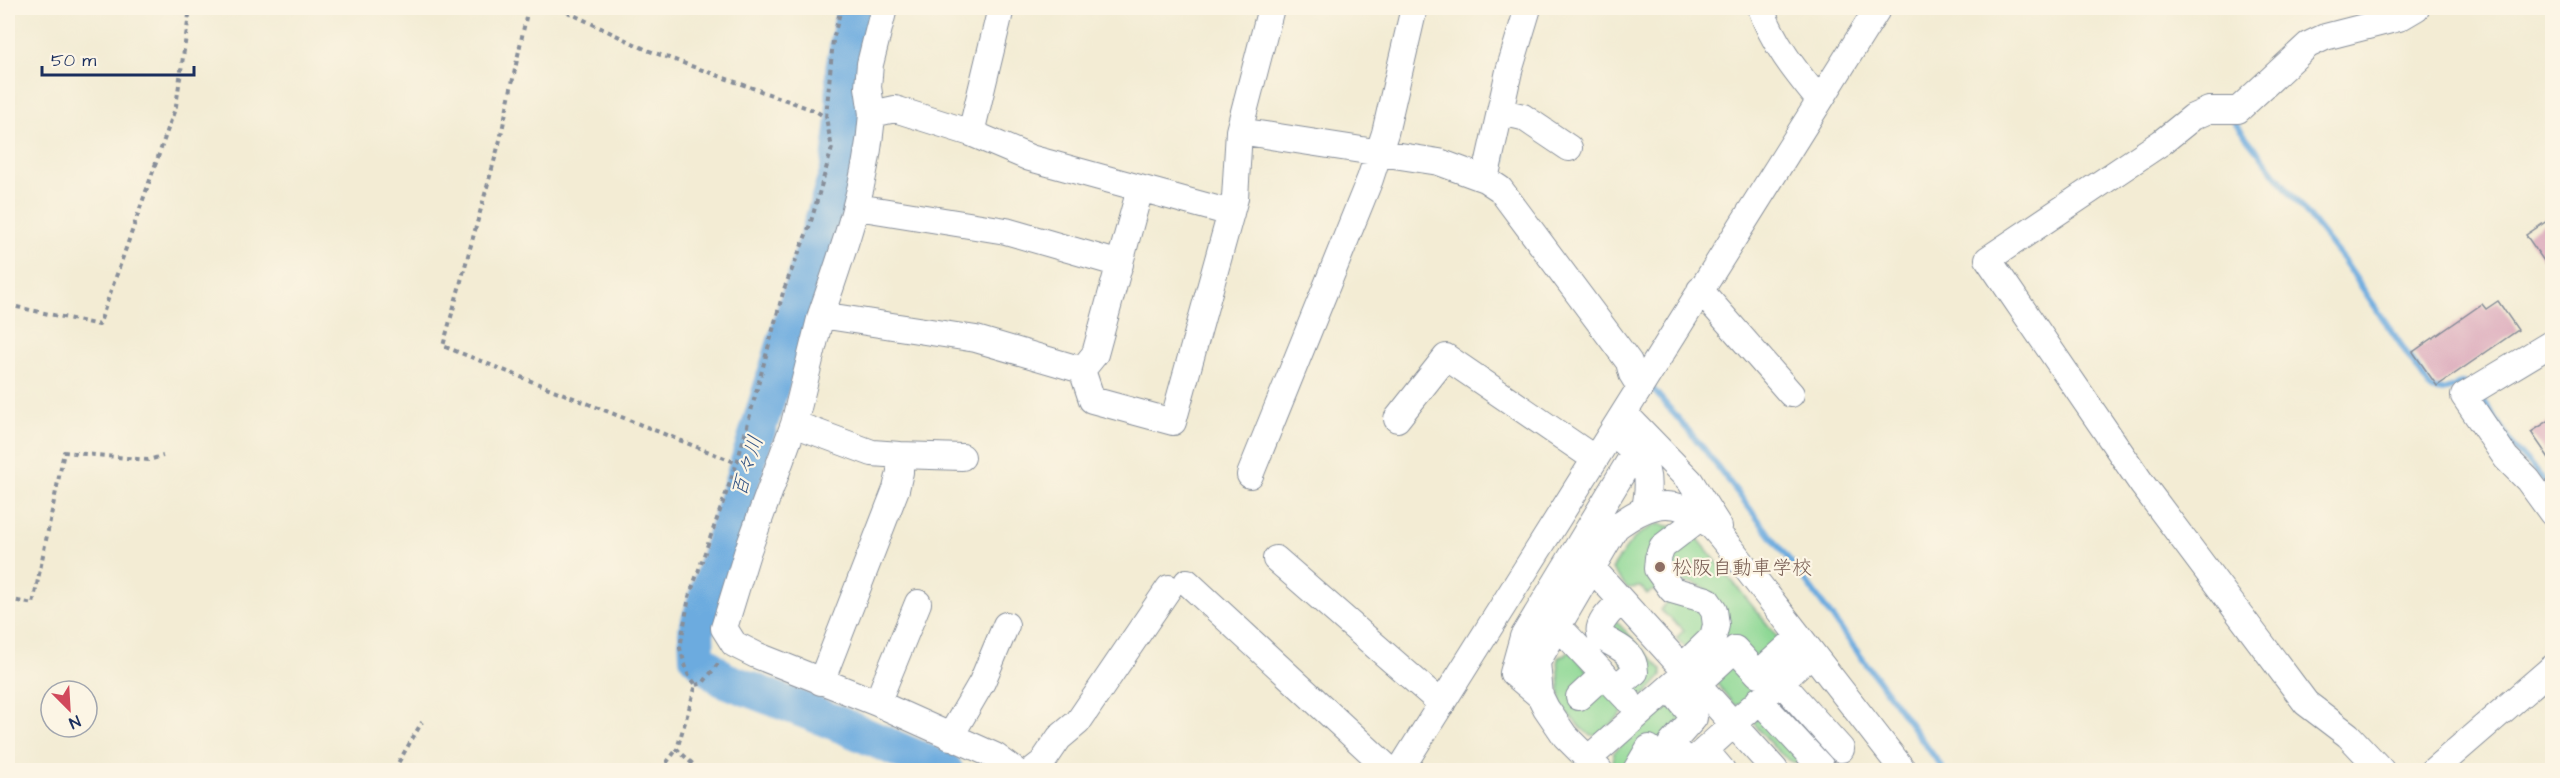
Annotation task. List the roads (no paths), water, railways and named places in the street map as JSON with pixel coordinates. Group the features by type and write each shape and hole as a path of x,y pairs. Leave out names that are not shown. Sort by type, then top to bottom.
{"street":[{"path":"884,8 870,64 868,87 872,114 869,151 857,207 821,315 794,424 747,553 724,628 734,644 821,682 877,703 995,756 1014,771"},
{"path":"971,133 1001,8"},
{"path":"1082,370 1092,400 1173,422 1235,198 1239,130 1271,8"},
{"path":"1250,475 1379,152 1413,8"},
{"path":"1485,179 1509,114 1509,70 1528,8"},
{"path":"1761,8 1765,20 1791,66 1819,100"},
{"path":"1400,771 1456,695 1595,459 1878,8"},
{"path":"2381,771 2348,735 2306,703 2142,484 1989,259 2162,142 2193,117 2209,110 2228,110 2308,45 2325,37 2399,18 2416,8"},
{"path":"872,114 895,110 971,133 1029,158 1231,213"},
{"path":"1509,114 1569,148"},
{"path":"1239,130 1439,162 1485,179 1500,189 1623,353 1640,387"},
{"path":"1082,370 1095,354 1140,189"},
{"path":"857,207 1006,231 1120,264"},
{"path":"1700,290 1791,394"},
{"path":"821,315 976,339 1082,370"},
{"path":"2553,343 2464,396 2506,458 2528,480 2553,513"},
{"path":"1397,419 1446,357 1595,459"},
{"path":"1618,422 1635,452 1640,456 1650,484 1645,508"},
{"path":"1618,422 1690,481 1705,511 1732,550 1867,725 1892,766"},
{"path":"794,424 872,453 962,457"},
{"path":"1635,452 1523,637 1513,673 1540,696 1564,736 1594,765 1640,713 1684,678 1735,649 1758,674 1805,645"},
{"path":"821,682 896,489 900,472 900,455"},
{"path":"1540,696 1537,662 1616,527 1645,508 1659,504 1705,511"},
{"path":"1705,511 1662,547 1657,569 1672,590 1707,600 1714,610 1716,625 1713,637 1684,678 1694,718 1671,744 1693,761 1722,771"},
{"path":"1276,560 1456,695"},
{"path":"1592,568 1684,678 1732,724 1775,771"},
{"path":"1033,771 1042,763 1059,738 1078,722 1178,585 1390,771"},
{"path":"1578,697 1635,672 1635,660 1628,652 1604,640 1600,633 1600,624 1604,616 1621,601"},
{"path":"877,703 918,603"},
{"path":"950,737 982,682 1006,625"},
{"path":"1558,626 1640,713"},
{"path":"1693,761 1780,681 1805,645"},
{"path":"2434,771 2553,668"},
{"path":"1780,681 1841,749"},
{"path":"1759,700 1820,769 1867,725"},
{"path":"1636,771 1649,748 1664,771"}],"waterway":[{"name":"百々川","path":"854,8 843,70 844,121 838,170 696,631 697,657 723,679 834,722 945,770"},
{"path":"2234,116 2235,123 2344,261 2431,389 2443,391 2463,383"},
{"path":"1503,156 1500,174 1503,178"},
{"path":"1652,388 1704,449 1810,587 1944,770"},
{"path":"2480,395 2513,446 2552,490"}],"place":[{"name":"松阪自動車学校","path":"1660,567"}]}
